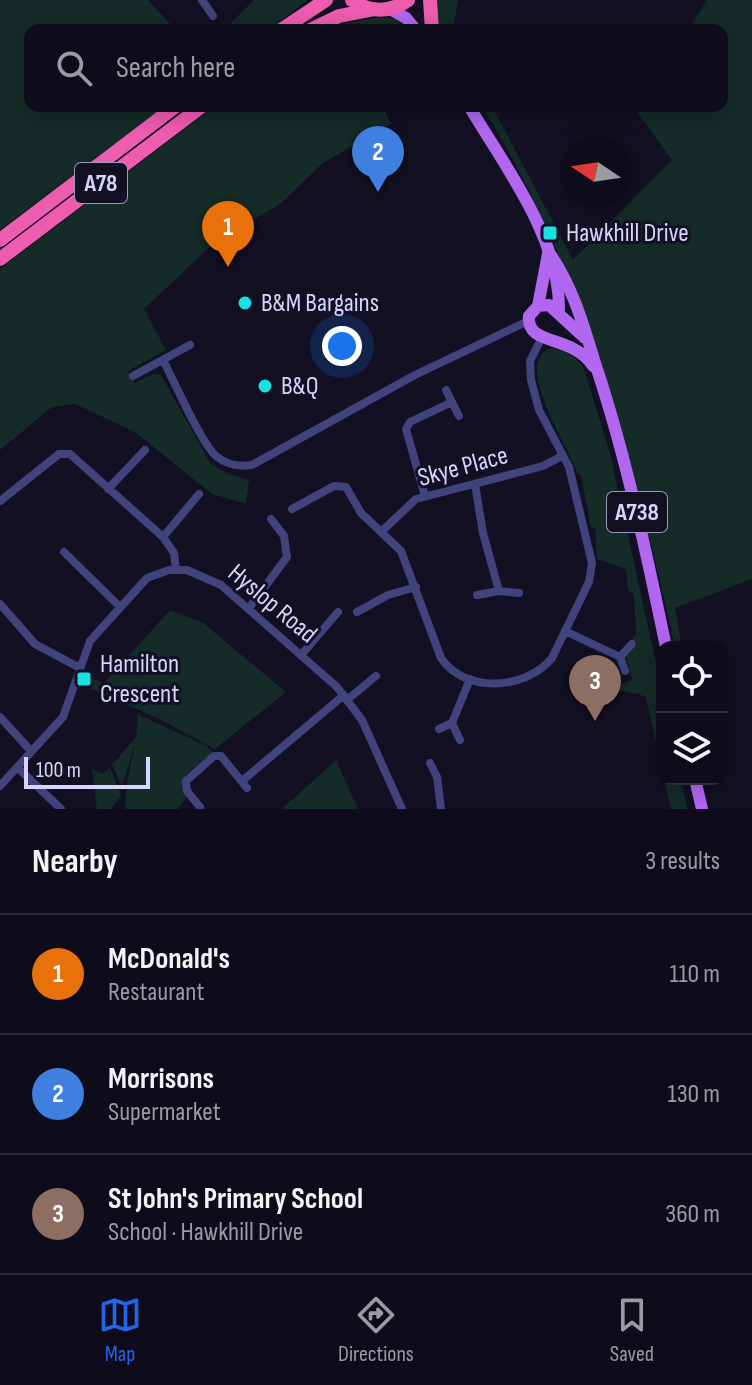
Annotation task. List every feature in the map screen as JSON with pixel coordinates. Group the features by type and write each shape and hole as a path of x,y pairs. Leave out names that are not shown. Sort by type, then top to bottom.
{"highway":[{"path":"290,24 326,0"},
{"path":"352,0 370,10"},
{"path":"322,24 339,16 390,9 408,0"},
{"path":"430,0 431,24"},
{"name":"A78","path":"0,240 168,112"},
{"name":"A78","path":"0,259 194,112"}],"main road":[{"path":"424,0 430,24"},
{"path":"390,9 411,24"},
{"path":"473,112 515,184 548,251 557,278 562,326 546,338"},
{"path":"528,321 538,306 547,273 548,251"},
{"path":"548,251 564,274 593,355"},
{"path":"538,306 549,305 560,313"},
{"name":"A738","path":"560,313 578,328 601,378 629,477 665,641"},
{"name":"A738","path":"528,321 531,332 585,355 601,378"},
{"path":"696,785 702,809"}],"street":[{"path":"202,0 213,16"},
{"path":"163,360 211,450 229,463 243,467 252,465 415,375 528,321"},
{"path":"292,509 341,484 346,487 361,513 401,551 441,658 454,671 470,679 497,685 539,669 552,658 589,582 592,563 569,467 539,410 528,368 546,338"},
{"path":"133,376 190,345"},
{"path":"446,390 459,416"},
{"path":"425,496 406,429 410,422 452,402"},
{"path":"108,489 145,450"},
{"path":"0,501 63,453 73,456 163,537 174,553 176,570 147,578 90,641 63,717 0,786"},
{"name":"Skye Place","path":"382,531 411,502 425,496 543,466 562,456"},
{"path":"475,484 483,533 499,591"},
{"path":"163,537 199,494"},
{"path":"249,608 287,557 284,536 271,519"},
{"path":"64,552 120,607"},
{"name":"Hyslop Road","path":"176,570 214,580 302,654 346,698 364,724 402,809"},
{"path":"357,612 388,595 416,587"},
{"path":"477,595 499,591 519,593"},
{"path":"0,604 35,644 80,668"},
{"path":"302,654 338,612"},
{"path":"565,631 620,657 625,671"},
{"path":"620,657 632,644"},
{"path":"200,807 187,791 186,781 214,756 221,756 245,785 376,676"},
{"path":"439,729 452,723 470,679"},
{"path":"0,717 31,751"},
{"path":"452,723 460,740"},
{"path":"430,763 437,777 441,809"},
{"path":"17,767 61,809"}],"green space":[{"path":"0,0 148,0 170,24 24,24 24,112 156,112 0,230"},
{"path":"254,0 308,0 277,24 230,24"},
{"path":"434,0 458,0 454,24 436,24"},
{"path":"707,0 752,0 752,579 675,608 681,641 674,641 622,437 577,300 518,169 485,112 495,112 573,260 624,208 632,208 632,200 672,160 637,112 728,112 728,24 692,24"},
{"path":"378,17 396,19 402,24 343,24"},
{"path":"207,112 385,112 391,124 323,163 280,204 215,242 144,309 166,350 128,371 134,383 154,374 161,375 210,463 228,474 249,480 246,504 212,494 135,432 75,404 52,407 0,450 0,269"},
{"path":"553,348 568,351 583,366 610,453 656,663 656,742 646,698 608,689 632,680 626,657 638,644 632,638 636,634 634,594 628,590 626,569 597,559 595,529 591,527 581,475 577,473 539,386 537,369 541,356"},
{"path":"170,610 203,623 286,692 215,749 161,720 81,684 84,675 104,683"},
{"path":"137,714 205,745 213,752 185,775 186,798 178,809 126,809 126,785 136,738"},
{"path":"136,737 136,741 122,787 112,765"},
{"path":"336,760 358,809 282,809"},
{"path":"110,767 121,796 111,809 97,809 92,769 103,774"},
{"path":"665,785 682,785 687,809 671,809"}],"place":[{"name":"Morrisons","path":"378,192"},
{"name":"Hawkhill Drive","path":"550,233"},
{"name":"McDonald's","path":"228,267"},
{"name":"B&M Bargains","path":"245,303"},
{"name":"B&Q","path":"265,386"},
{"name":"Hamilton Crescent","path":"84,679"},
{"name":"St John's Primary School","path":"595,721"}]}
